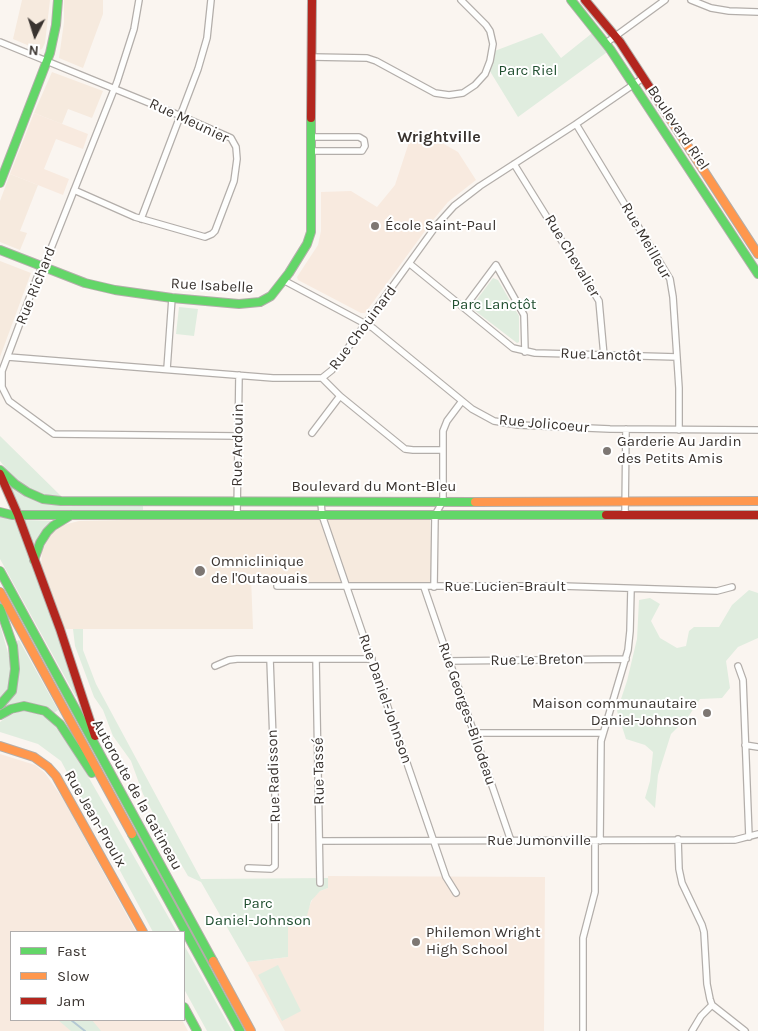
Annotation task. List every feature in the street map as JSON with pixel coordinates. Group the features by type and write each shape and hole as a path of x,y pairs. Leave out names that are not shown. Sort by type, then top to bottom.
{"main road":[{"path":"0,183 54,39 58,0"},
{"name":"Rue Isabelle","path":"0,250 93,285 172,298 239,304 260,302 271,296 285,281 304,250 311,232 312,0"},
{"name":"Boulevard Riel","path":"571,0 606,43 758,274"},
{"name":"Boulevard Riel","path":"585,0 615,36 758,254"},
{"path":"744,252 753,246"},
{"name":"Boulevard du Mont-Bleu","path":"0,470 19,487 32,495 47,499 321,502 758,500"},
{"path":"0,474 18,515 60,629 104,763"},
{"path":"364,502 364,515"},
{"name":"Boulevard du Mont-Bleu","path":"0,512 18,515 758,516"},
{"path":"34,560 46,532 71,515"},
{"name":"Autoroute de la Gatineau","path":"0,571 251,1031"},
{"name":"Autoroute de la Gatineau","path":"0,592 240,1031"},
{"path":"0,608 12,644 16,668 12,691 0,705"},
{"path":"0,715 11,709 24,706 41,709 51,715 60,724 122,816"},
{"name":"Rue Jean-Proulx","path":"0,746 34,757 45,764 56,776 142,931"},
{"path":"185,1009 197,1031"}],"street":[{"name":"Rue Richard","path":"139,0 134,29 114,87 74,190 38,275 1,377 2,387 6,396 28,416 54,434 238,436"},
{"path":"141,220 181,116 204,48 209,27 211,0"},
{"path":"312,57 367,58 435,93 449,95 463,93 475,85 485,74 493,44 490,30 461,0"},
{"path":"606,43 665,0"},
{"path":"690,0 712,8 729,11 758,12"},
{"name":"Rue Meunier","path":"0,42 181,116 230,138 236,147 237,159 234,181 214,231 208,236 200,237 141,220 74,190"},
{"name":"Rue Chouinard","path":"8,357 274,378 322,378 331,371 436,226 454,206 480,186 643,78"},
{"name":"Rue Meilleur","path":"576,124 670,279 674,297 678,357 679,430"},
{"path":"312,137 358,137 365,142 364,149 359,151 312,151"},
{"name":"Rue Chevalier","path":"514,164 597,296 600,305 604,356"},
{"name":"Rue Lanctôt","path":"410,264 513,348 525,352 678,357"},
{"path":"464,308 496,265 524,315 525,352"},
{"name":"Rue Jolicoeur","path":"285,281 366,324 462,401 482,415 500,422 518,425 626,429 758,430"},
{"path":"167,370 172,298"},
{"name":"Rue Ardouin","path":"237,514 239,375"},
{"path":"322,378 340,396 405,448 413,450 443,450"},
{"path":"312,433 340,396"},
{"path":"434,587 435,515 443,501 444,426 462,401"},
{"path":"625,516 626,429"},
{"name":"Rue Daniel-Johnson","path":"321,502 322,515 446,877 456,893"},
{"name":"Rue Lucien-Brault","path":"277,586 551,586 717,592 732,587"},
{"name":"Rue Georges-Bilodeau","path":"424,587 511,841"},
{"path":"583,1031 583,938 595,892 600,752 603,733 626,660 630,631 631,589"},
{"name":"Rue Radisson","path":"248,868 271,869 275,866 275,794 270,659"},
{"name":"Rue Tassé","path":"316,659 320,883"},
{"path":"215,666 229,660 372,660"},
{"name":"Rue Le Breton","path":"448,661 626,660"},
{"path":"738,666 743,680 749,837"},
{"path":"474,733 603,733"},
{"path":"746,745 758,747"},
{"name":"Rue Jumonville","path":"320,841 734,840 758,834"},
{"path":"678,840 679,868 682,883 704,932 707,984 712,1005 745,1031"},
{"path":"692,1031 712,1005"}],"shaded area":[{"path":"22,0 50,0 45,43 42,49 39,50 13,39"},
{"path":"64,0 103,0 103,14 83,68 59,58 64,22"},
{"path":"52,72 103,91 92,118 68,109 62,124 34,113"},
{"path":"34,113 88,134 83,149 56,139 44,169 69,179 63,195 10,174"},
{"name":"École Saint-Paul","path":"413,130 437,140 458,152 476,180 448,202 365,313 361,313 298,280 297,277 318,245 321,231 321,192 351,191 377,207 395,185"},
{"path":"10,174 38,185 20,231 27,233 20,250 0,242 0,201"},
{"path":"0,261 31,273 0,357"},
{"path":"173,519 430,520 432,582 276,582 276,577 251,577 253,629 61,629 41,568 42,551 51,534 63,525 79,521"},
{"path":"0,754 35,765 45,773 63,799 135,931 10,931 10,1021 183,1021 188,1031 0,1031"},
{"name":"Philemon Wright High School","path":"328,876 545,877 544,1031 285,1031 247,962 288,957 288,927 300,926 314,896 328,888"}],"green space":[{"name":"Parc Riel","path":"596,30 610,50 518,117 488,68 492,52 542,33 561,58"},
{"name":"Parc Lanctôt","path":"493,278 498,280 519,316 519,342 517,343 474,310 472,306"},
{"path":"179,307 198,309 194,336 176,334"},
{"path":"0,436 61,496 48,495 31,490 11,475 0,461"},
{"path":"12,486 30,498 47,504 143,504 143,512 20,512 10,488"},
{"path":"0,517 16,519 79,695 76,697 0,559"},
{"path":"23,520 54,521 33,548"},
{"path":"749,590 758,593 758,638 738,647 726,661 730,688 722,698 700,699 688,717 671,734 658,775 655,808 645,798 650,781 653,752 645,745 626,739 617,711 627,681 637,639 639,600 650,598 660,604 651,621 660,638 677,648 686,646 689,631 694,627 719,627 732,605"},
{"path":"0,625 10,660 10,684 0,699"},
{"name":"Parc Daniel-Johnson","path":"73,629 83,629 83,650 96,684 201,879 328,878 328,888 320,891 311,901 305,923 300,926 288,927 288,957 247,962 201,882 188,876 143,794 131,761 113,736 103,710 94,697 75,646"},
{"path":"19,640 58,710 54,713 48,709 0,712 8,703 15,642"},
{"path":"21,711 31,711 51,721 81,764 176,931 152,931 61,761 38,744 0,732 0,722 8,716"},
{"path":"185,947 232,1031 207,1031 185,991"},
{"path":"278,965 301,1011 282,1021 258,975"},
{"path":"59,1021 93,1021 101,1031 71,1031"}],"waterway":[{"path":"72,1021 85,1031"}],"traffic: fast":[{"path":"0,183 50,53 56,25 58,0"},
{"path":"571,0 610,49 758,274"},
{"path":"0,250 85,283 115,290 172,298 239,304 260,302 271,296 289,273 307,244 311,232 311,118"},
{"path":"0,470 27,492 43,499 61,501 475,502"},
{"path":"0,512 12,515 606,515"},
{"path":"34,560 40,543 47,532 71,515"},
{"path":"0,571 213,961"},
{"path":"0,608 13,646 15,669 12,691 0,705"},
{"path":"0,715 11,709 24,706 45,711 60,724 92,773"},
{"path":"132,834 240,1031"},
{"path":"185,1009 197,1031"}],"traffic: slow":[{"path":"663,108 758,254"},
{"path":"475,502 758,501"},
{"path":"0,592 132,834"},
{"path":"0,746 34,757 48,767 56,776 142,931"},
{"path":"213,961 251,1031"}],"traffic: jam":[{"path":"311,118 312,0"},
{"path":"585,0 620,42 663,108"},
{"path":"0,474 18,515 60,629 95,736"},
{"path":"606,515 758,515"}],"place":[{"name":"École Saint-Paul","path":"375,226"},
{"name":"Garderie Au Jardin des Petits Amis","path":"607,451"},
{"name":"Omniclinique de l'Outaouais","path":"200,571"},
{"name":"Maison communautaire Daniel-Johnson","path":"707,713"},
{"name":"Philemon Wright High School","path":"416,942"}],"district":[{"name":"Wrightville","path":"439,137"}]}
